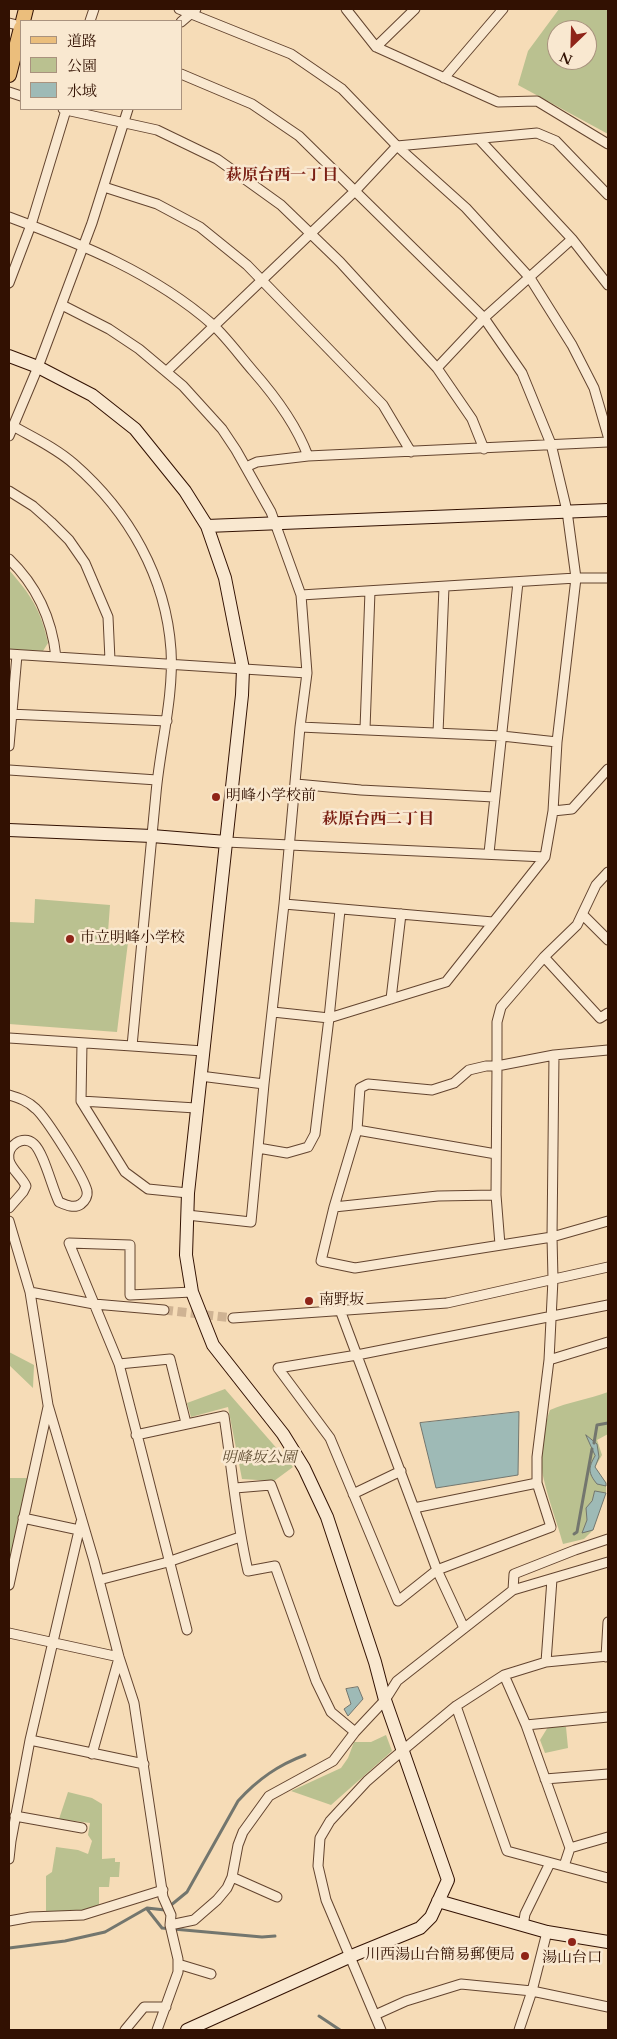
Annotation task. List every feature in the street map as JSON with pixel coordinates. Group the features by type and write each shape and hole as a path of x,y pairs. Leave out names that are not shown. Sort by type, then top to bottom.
{"main road":[{"path":"9,75 20,31"}],"street":[{"path":"179,9 193,11 291,54 342,89 397,146 466,208 530,278 572,345 594,388 608,436"},
{"path":"346,9 376,48 498,102 537,101 608,144"},
{"path":"376,48 415,9"},
{"path":"444,78 503,9"},
{"path":"182,21 193,11"},
{"path":"182,74 252,104 299,136 484,318 522,373 551,444 568,511 576,578 557,742 553,811 545,857 446,982 329,1018 273,1012"},
{"path":"9,283 31,225 64,110"},
{"path":"69,110 157,130 217,159 281,205 310,232 437,368 472,419 484,448"},
{"path":"9,436 38,367 84,245 128,110"},
{"path":"166,371 355,191 397,146 537,133 556,142 608,195"},
{"path":"479,139 572,239 608,285"},
{"path":"104,187 156,204 200,227 247,265 383,405 411,452"},
{"path":"9,217 84,245 148,280 214,325 265,385 300,434 308,456"},
{"path":"437,368 484,318 572,239"},
{"path":"62,305 109,330 139,349 166,371 202,406 222,429 246,467 276,524 301,595 307,673 251,1222 187,1215"},
{"path":"9,356 38,367 92,395 135,429 169,470 207,526 225,578 243,669 242,695 188,1192 186,1255 192,1292 213,1345 283,1434 304,1468 326,1517 375,1662 385,1700 448,1880 431,1917 420,1928 349,1957 187,2030"},
{"path":"13,426 45,443 73,463 103,491 134,532 161,590 171,650 171,664 167,721 157,780 132,1046"},
{"path":"246,467 257,462 308,456 608,442"},
{"path":"9,491 33,506 51,522 69,540 86,562 108,617 110,660"},
{"path":"207,526 608,510"},
{"path":"9,559 40,600 50,622 56,657"},
{"path":"301,595 576,578 608,578"},
{"path":"489,853 518,582"},
{"path":"438,733 444,587"},
{"path":"365,729 370,591"},
{"path":"9,746 13,654 307,673"},
{"path":"10,714 167,721"},
{"path":"300,727 502,736 557,742"},
{"path":"553,811 572,809 608,769"},
{"path":"9,770 157,780"},
{"path":"296,784 362,790 494,797"},
{"path":"9,830 152,836 289,846 489,853 545,857"},
{"path":"500,1244 496,1195 496,1154 497,1022 501,1007 544,957 577,925 596,885 608,872"},
{"path":"284,904 493,922"},
{"path":"258,1148 287,1153 308,1147 315,1134 340,910"},
{"path":"391,999 401,914"},
{"path":"583,915 608,940"},
{"path":"544,957 600,1018 608,1013"},
{"path":"9,1038 32,1038 203,1051"},
{"path":"82,1043 81,1101 125,1172 148,1189 188,1192"},
{"path":"608,1050 554,1055 497,1066 486,1066 469,1070 454,1083 432,1090 368,1084 360,1088 357,1130 334,1207 322,1261 355,1268 552,1237 608,1221"},
{"path":"554,1055 553,1280 550,1317 549,1360 537,1457 537,1483 551,1527 437,1570 398,1601 330,1438 278,1368 357,1355 550,1317 608,1305"},
{"path":"200,1076 264,1084"},
{"path":"9,1094 22,1098 37,1110 79,1172 87,1192 86,1199 79,1206 68,1206 59,1202 41,1154 34,1144 25,1140 17,1141 11,1147 9,1161 26,1186 9,1208"},
{"path":"81,1101 196,1108"},
{"path":"357,1130 496,1154"},
{"path":"334,1207 438,1196 496,1195"},
{"path":"9,1221 13,1251 30,1292 48,1405 134,1704 163,1890 171,1915 170,1925 178,1964 178,1972 157,2030"},
{"path":"187,1630 168,1562 119,1364 69,1243 130,1245 130,1295 192,1292"},
{"path":"233,1318 447,1303 608,1267"},
{"path":"30,1292 94,1304 164,1310"},
{"path":"340,1310 437,1570 464,1628"},
{"path":"549,1360 608,1342"},
{"path":"119,1364 170,1359 186,1423"},
{"path":"9,1585 48,1405"},
{"path":"136,1435 224,1416 240,1537 248,1571 275,1566 316,1681 331,1712 355,1732"},
{"path":"352,1494 401,1471"},
{"path":"414,1508 537,1483"},
{"path":"235,1488 271,1485 289,1532"},
{"path":"23,1518 80,1530"},
{"path":"9,1858 10,1840 30,1740 82,1520"},
{"path":"99,1580 168,1562 240,1537"},
{"path":"513,1588 514,1574 575,1550 608,1540"},
{"path":"170,1925 194,1920 218,1900 232,1877 238,1845 243,1832 269,1796 333,1761 355,1732 385,1700 397,1681 513,1588 552,1579 608,1562"},
{"path":"546,1662 552,1579"},
{"path":"381,2030 326,1900 318,1866 320,1838 330,1821 366,1781 456,1706 504,1675 546,1662 607,1656 608,1622"},
{"path":"9,1633 119,1657"},
{"path":"92,1754 119,1657"},
{"path":"504,1675 526,1725 570,1848 564,1866"},
{"path":"456,1706 507,1851 608,1878"},
{"path":"526,1725 608,1717"},
{"path":"30,1740 144,1764"},
{"path":"545,1779 608,1774"},
{"path":"15,1816 82,1828"},
{"path":"570,1848 608,1836"},
{"path":"523,1926 525,1914 550,1863"},
{"path":"232,1877 277,1897"},
{"path":"9,1921 83,1915 163,1890"},
{"path":"438,1901 547,1932 608,1942"},
{"path":"519,2030 532,1991 547,1932"},
{"path":"178,1964 211,1974"},
{"path":"375,2016 406,2001 461,1984 532,1991 608,2007"},
{"path":"125,2030 144,2007 166,2008"}],"green space":[{"path":"559,9 608,9 608,134 518,85 528,51 547,25 547,70 597,70 597,20 551,20"},
{"path":"9,570 29,595 42,621 48,643 43,651 9,649"},
{"path":"35,899 110,905 108,932 129,934 117,1032 9,1024 9,922 34,923"},
{"path":"9,1352 34,1365 33,1388 9,1365"},
{"name":"明峰坂公園","path":"225,1389 293,1467 274,1481 242,1479 228,1407 191,1417 187,1403"},
{"path":"608,1392 608,1434 597,1440 602,1455 595,1467 606,1483 606,1493 593,1530 584,1539 563,1544 542,1470 543,1443 548,1416 550,1410 557,1407"},
{"path":"9,1478 28,1478 9,1565"},
{"path":"548,1727 566,1727 568,1748 545,1753 540,1740"},
{"path":"386,1735 392,1751 331,1805 291,1791 341,1768 348,1758 354,1742 371,1742"},
{"path":"68,1792 92,1798 102,1804 102,1859 115,1858 115,1862 120,1862 119,1877 110,1877 109,1887 99,1887 99,1906 79,1913 46,1915 46,1876 52,1872 56,1847 78,1850 88,1854 92,1841 88,1835 90,1823 59,1819"}],"water":[{"path":"519,1412 518,1475 436,1488 420,1423"},
{"path":"586,1435 597,1444 599,1457 595,1467 606,1483 606,1486 597,1484 592,1477 590,1467 595,1456"},
{"path":"595,1491 606,1493 593,1530 582,1533 587,1520 586,1508 592,1501"},
{"path":"358,1687 363,1699 348,1716 344,1709 351,1704 346,1689"}],"waterway":[{"path":"594,1443 597,1425 608,1423"},
{"path":"574,1534 577,1532 592,1449"},
{"path":"9,1948 65,1941 105,1932 147,1908 165,1910 187,1892 238,1801 269,1774 286,1763 305,1755"},
{"path":"147,1909 162,1928 262,1937 275,1936"},
{"path":"319,2016 340,2030"}],"tunnel":[{"path":"164,1310 233,1318"}],"place":[{"name":"明峰小学校前","path":"216,797"},
{"name":"市立明峰小学校","path":"70,939"},
{"name":"南野坂","path":"309,1301"},
{"name":"湯山台口","path":"572,1942"},
{"name":"川西湯山台簡易郵便局","path":"525,1956"}],"district":[{"name":"萩原台西一丁目","path":"282,176"},
{"name":"萩原台西二丁目","path":"378,820"}]}
